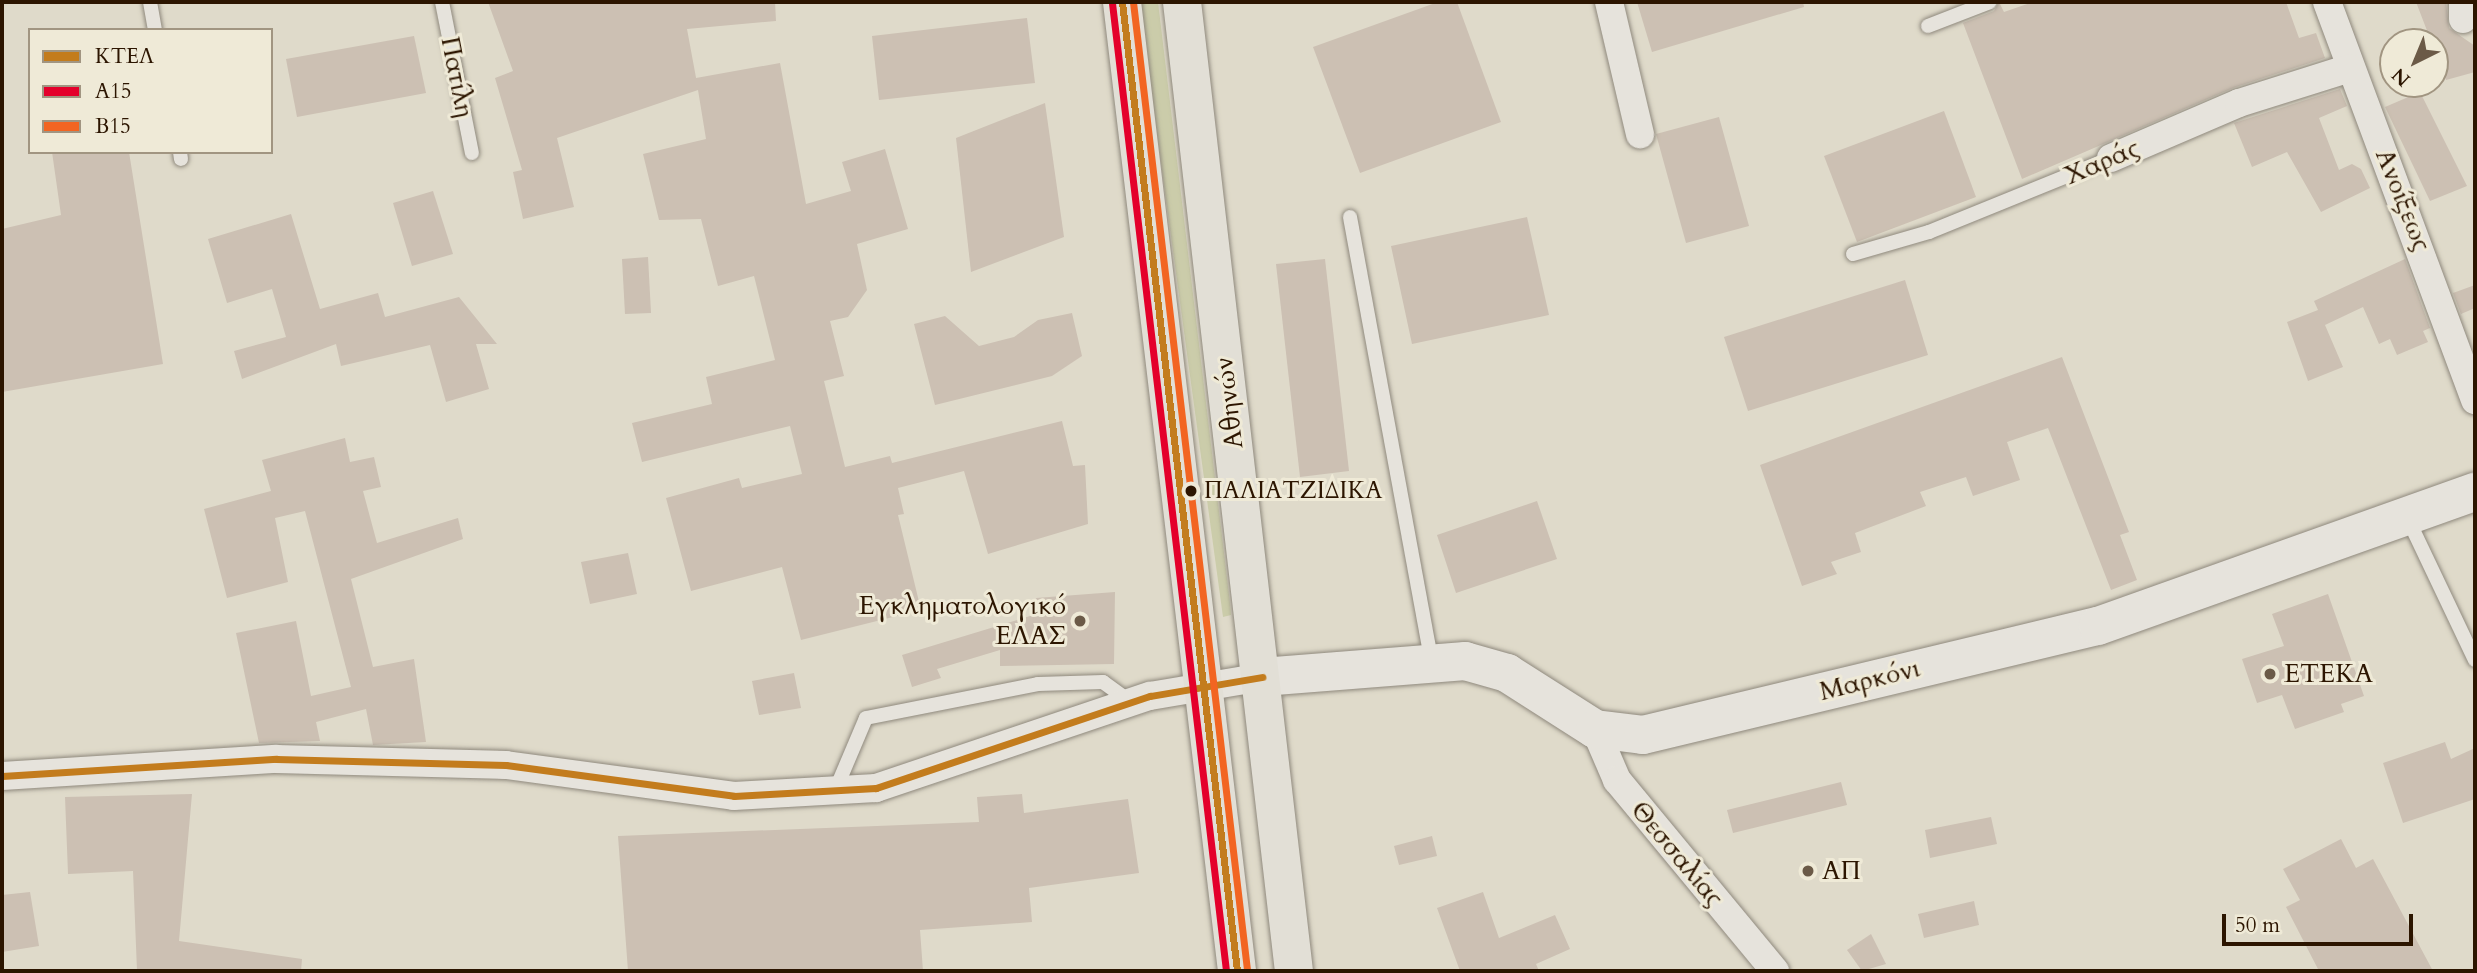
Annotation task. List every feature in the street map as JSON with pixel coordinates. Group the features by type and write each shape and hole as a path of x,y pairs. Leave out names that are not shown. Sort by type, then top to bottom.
{"highway":[{"path":"1122,2 1237,971"},
{"name":"Αθηνών","path":"1182,2 1294,971"}],"street":[{"path":"1609,2 1640,134"},
{"name":"Ανοίξεως","path":"2326,2 2475,400"},
{"name":"Χαράς","path":"2111,158 2239,103 2350,68"},
{"name":"Μαρκόνι","path":"1262,677 1431,660 1507,673 1595,729 1643,735 2098,626 2408,519 2475,492"},
{"path":"2,776 276,759 506,765 734,796 876,788 1131,702 1203,685 1262,677"},
{"name":"Θεσσαλίας","path":"1595,729 1617,779 1775,971"}],"lane":[{"path":"150,2 155,28"},
{"name":"Πατίλη","path":"442,2 472,153"},
{"path":"1928,26 1990,2"},
{"name":"Χαράς","path":"1853,254 1929,232 2111,158"},
{"path":"1350,217 1431,660"},
{"path":"2408,519 2475,660"},
{"path":"835,791 866,718 1038,684 1103,682 1131,702"}],"green space":[{"path":"1139,2 1158,2 1230,603 1231,615 1223,617"}],"building":[{"path":"488,2 775,2 776,21 687,29 696,78 780,63 806,204 851,191 842,162 885,149 908,229 857,244 867,290 848,317 830,321 844,376 824,381 845,467 890,456 892,463 1062,421 1073,466 1085,465 1088,524 988,554 964,471 898,488 904,514 898,515 921,610 801,640 782,567 691,591 666,498 739,478 742,488 802,474 790,426 642,462 632,423 712,404 706,377 775,360 754,276 718,286 701,219 659,220 643,154 706,139 698,90 557,138 574,207 523,219 513,172 522,170 495,78 513,71"},
{"path":"1438,2 1457,2 1501,122 1360,173 1313,47"},
{"path":"1637,2 1803,2 1804,7 1652,52"},
{"path":"1999,2 2004,12 2033,2 2286,2 2299,38 2316,33 2325,58 2233,88 2022,179 1963,23 1994,11"},
{"path":"2416,2 2446,2 2449,28 2426,28"},
{"path":"1027,18 1035,83 879,100 872,36"},
{"path":"2449,28 2475,46 2475,72 2449,79"},
{"path":"414,36 426,93 297,117 286,59"},
{"path":"2340,89 2347,106 2319,118 2339,170 2352,164 2361,169 2370,188 2321,212 2287,152 2252,167 2234,123"},
{"path":"2406,98 2423,98 2467,186 2430,201 2385,107"},
{"path":"1045,103 1064,237 971,272 956,138"},
{"path":"1944,111 1976,197 1857,242 1824,156"},
{"path":"1719,117 1749,226 1686,243 1656,134"},
{"path":"52,154 129,154 163,364 2,392 2,229 61,215"},
{"path":"433,191 453,254 412,266 393,203"},
{"path":"291,214 320,309 378,293 385,317 459,297 497,344 476,344 489,389 446,402 430,345 341,366 336,344 242,379 234,351 286,337 272,289 227,303 208,239"},
{"path":"1527,217 1549,315 1412,344 1391,246"},
{"path":"648,257 651,313 625,314 622,259"},
{"path":"1325,259 1349,471 1300,477 1276,264"},
{"path":"2405,259 2430,328 2423,331 2428,342 2397,355 2390,339 2379,344 2363,307 2325,325 2343,367 2308,381 2287,322 2318,310 2314,301"},
{"path":"1905,280 1928,355 1748,411 1724,337"},
{"path":"2475,285 2475,308 2461,314 2453,293"},
{"path":"1072,313 1082,356 1052,376 935,405 914,324 945,316 979,346 1014,337 1038,320"},
{"path":"2062,357 2129,532 2120,535 2137,580 2111,590 2048,428 2007,442 2020,480 1973,496 1966,477 1920,492 1926,506 1855,533 1861,552 1831,562 1837,574 1802,586 1760,465"},
{"path":"345,438 350,462 374,457 381,487 363,491 377,543 458,518 463,539 351,579 373,667 414,659 426,742 373,745 366,709 316,722 320,741 259,743 236,633 296,621 311,696 351,687 305,511 275,518 288,582 227,598 204,509 271,491 262,460"},
{"path":"1537,501 1557,559 1456,593 1437,535"},
{"path":"628,553 637,594 590,604 581,562"},
{"path":"1115,592 1114,664 1000,666 1000,650 937,669 941,678 912,687 902,655 1040,613 1036,598"},
{"path":"2328,594 2364,696 2341,704 2344,712 2295,729 2282,695 2257,703 2242,659 2284,646 2272,614"},
{"path":"794,673 801,708 759,715 752,681"},
{"path":"2445,742 2451,759 2475,748 2475,799 2403,823 2383,763"},
{"path":"1841,782 1847,805 1733,833 1727,810"},
{"path":"192,794 179,941 302,959 301,971 137,971 133,871 68,874 65,797"},
{"path":"1022,794 1024,813 1128,799 1139,873 1029,888 1032,922 920,930 923,971 628,971 618,836 979,822 977,797"},
{"path":"1991,817 1997,844 1930,858 1925,830"},
{"path":"1432,836 1437,856 1399,865 1394,846"},
{"path":"2341,839 2356,868 2373,859 2433,971 2319,971 2286,907 2300,900 2283,869"},
{"path":"30,892 39,946 2,952 2,895"},
{"path":"1483,892 1499,938 1555,915 1570,949 1536,964 1539,971 1460,971 1437,908"},
{"path":"1974,901 1979,925 1924,938 1918,914"},
{"path":"1871,934 1886,964 1862,971 1847,950"}],"transit line":[{"name":"ΚΤΕΛ","path":"1122,2 1237,971"},
{"name":"Β15","path":"1133,2 1247,970"},
{"name":"Α15","path":"1112,3 1226,971"},
{"name":"ΚΤΕΛ","path":"2,776 276,759 506,765 734,796 876,788 1150,696 1262,677"}],"place":[{"name":"ΠΑΛΙΑΤΖΙΔΙΚΑ","path":"1191,491"},
{"name":"Εγκληματολογικό ΕΛΑΣ","path":"1080,621"},
{"name":"ΕΤΕΚΑ","path":"2270,674"},
{"name":"ΑΠ","path":"1808,871"}]}
